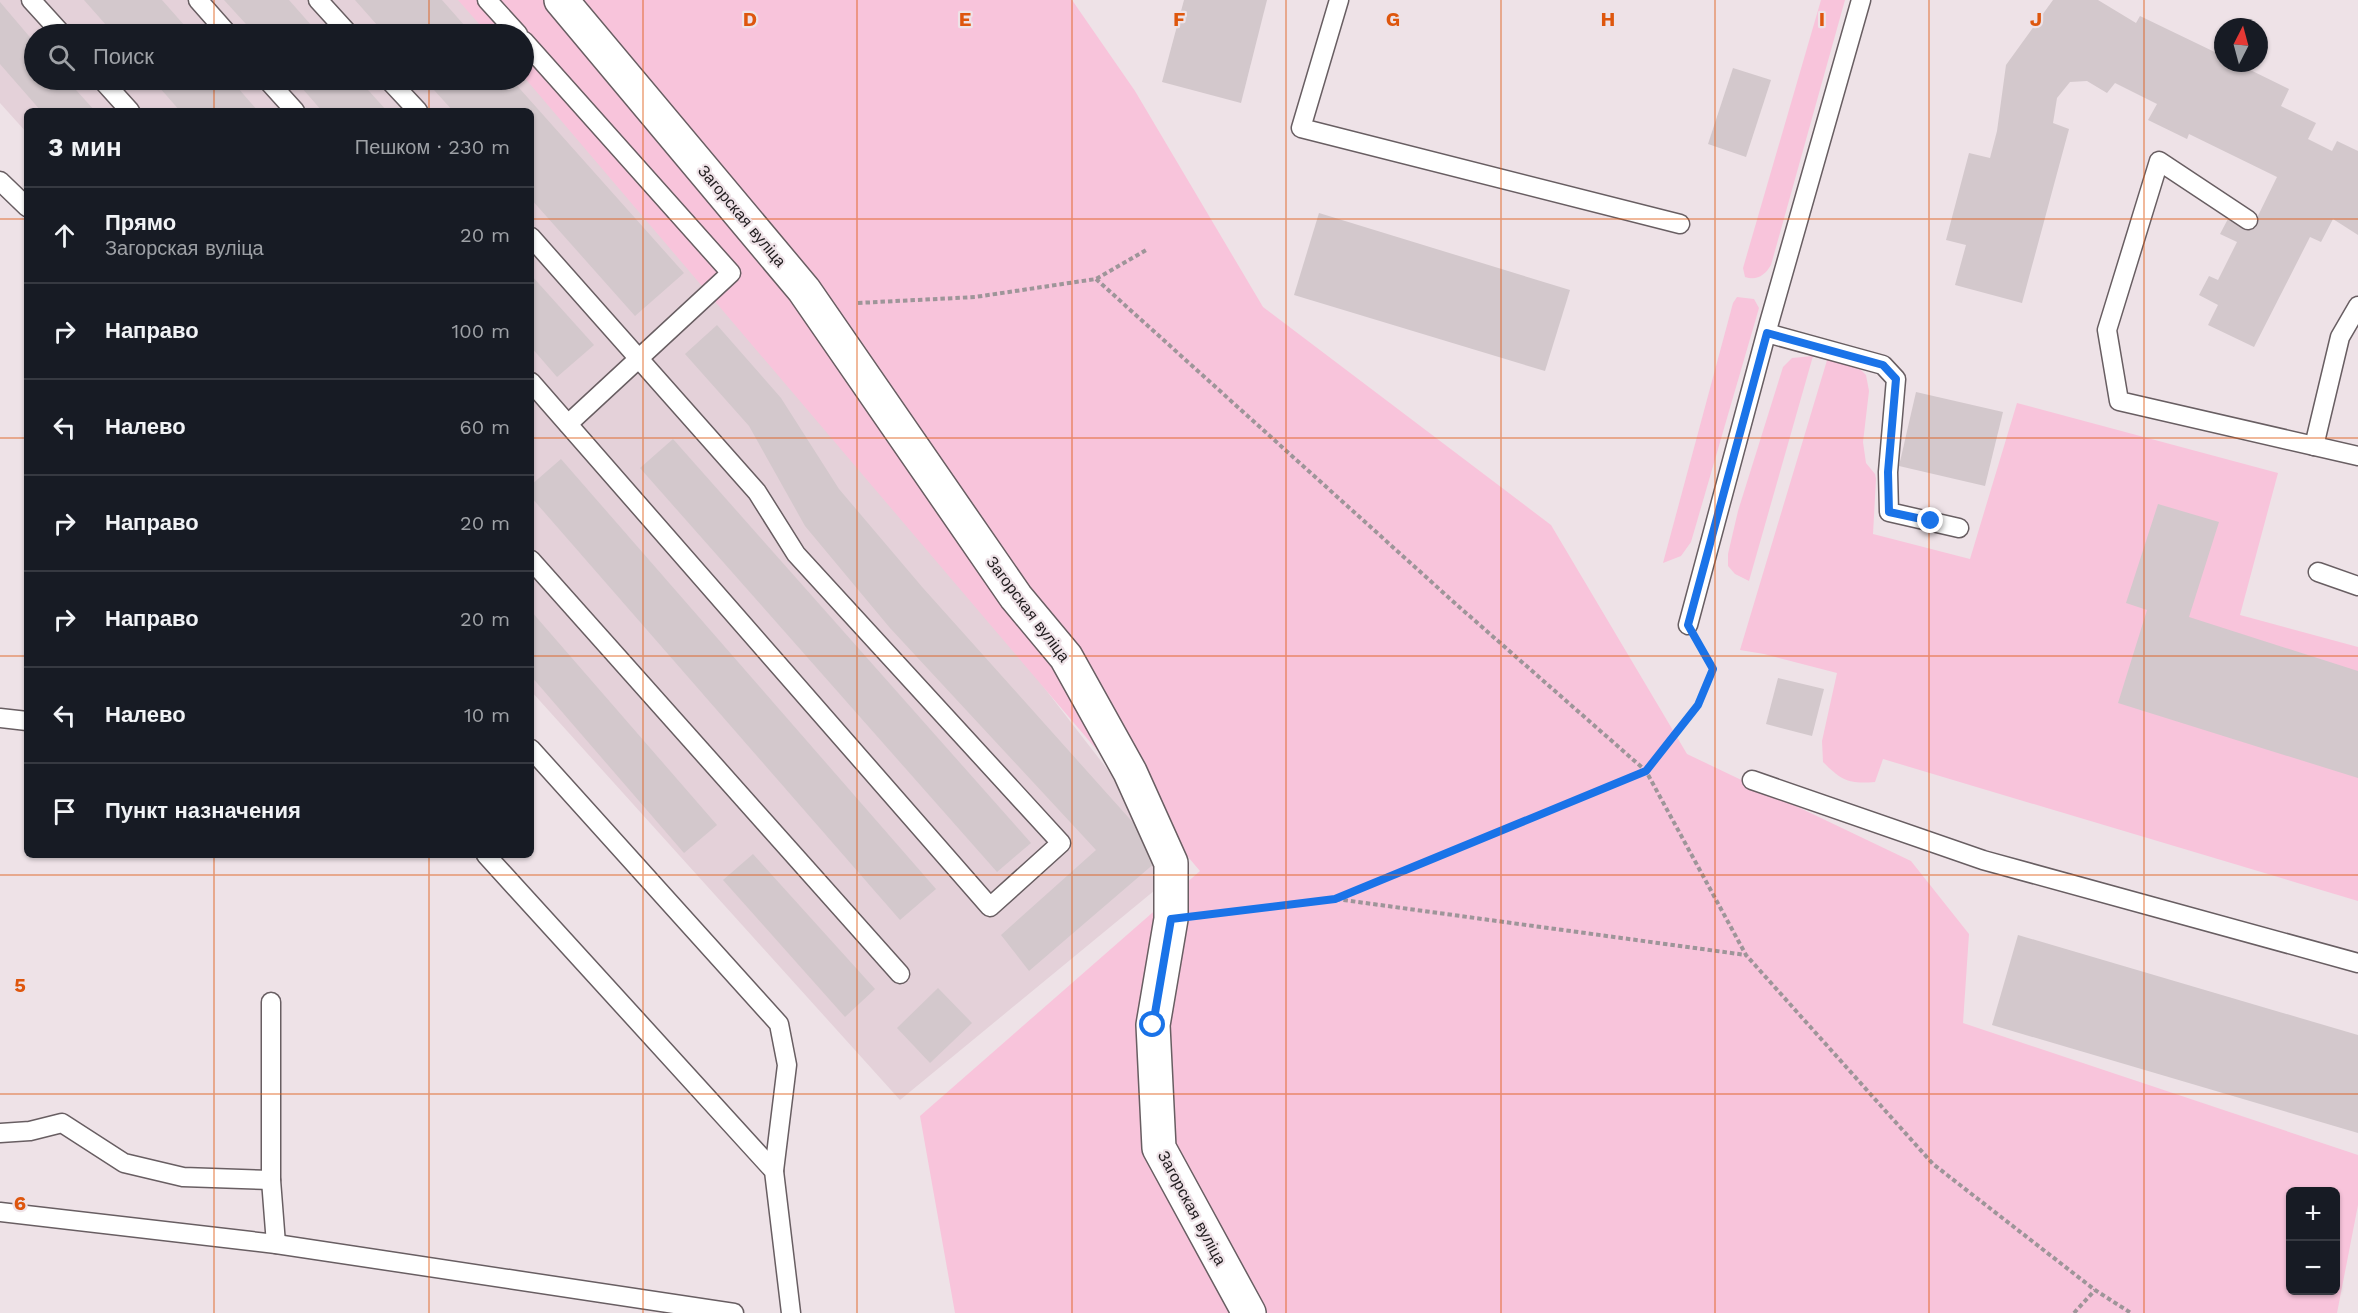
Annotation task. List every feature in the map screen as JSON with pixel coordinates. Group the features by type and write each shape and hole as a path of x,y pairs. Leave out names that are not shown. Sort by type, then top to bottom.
{"street":[{"name":"Загорская вуліца","path":"561,0 804,290 1016,597 1066,657 1130,772 1172,863 1171,919 1153,1025 1159,1148 1249,1313"}],"lane":[{"path":"31,0 53,24"},
{"path":"198,0 219,24"},
{"path":"318,0 340,24"},
{"path":"487,0 509,24"},
{"path":"1339,0 1301,128 1680,224"},
{"path":"1688,625 1861,0"},
{"path":"534,52 731,273 568,424"},
{"path":"111,90 127,108"},
{"path":"276,90 292,108"},
{"path":"398,90 415,108"},
{"path":"2248,220 2159,161 2107,330 2119,401 2358,456"},
{"path":"0,181 24,204"},
{"path":"534,240 757,492 796,554 1061,843 990,907 534,385"},
{"path":"2314,446 2340,337 2358,306"},
{"path":"1767,333 1883,365 1896,379 1888,472 1889,512 1959,528"},
{"path":"534,563 900,974"},
{"path":"2318,572 2358,586"},
{"path":"0,718 24,721"},
{"path":"534,752 778,1023 787,1065 774,1171 792,1313"},
{"path":"1752,780 1983,860 2358,963"},
{"path":"489,858 774,1171"},
{"path":"271,1002 271,1180 276,1244"},
{"path":"0,1132 30,1131 62,1123 124,1163 183,1177 271,1180"},
{"path":"0,1212 276,1244 734,1313"}],"path":[{"path":"804,290 860,303 975,297 1096,279 1148,249"},
{"path":"1096,279 1458,606 1646,771 1746,955 1933,1164 2095,1290 2131,1313"},
{"path":"1335,899 1646,771 1698,705 1713,669 1688,625"},
{"path":"1171,919 1335,899 1746,955"},
{"path":"2074,1313 2095,1290"}],"shaded area":[{"path":"0,0 512,0 531,24 24,24 24,90 534,90 534,28 1183,867 900,1100 534,694 534,108 24,108 24,130 0,103"},
{"path":"458,0 1072,0 1135,91 1263,307 1551,525 1687,754 1911,861 1969,934 1963,1023 2358,1155 2358,1205 2337,1313 955,1313 920,1116 1200,871 534,89 534,24 479,24"},
{"path":"1821,0 1845,0 1771,265 1760,276 1745,277 1743,268"},
{"path":"1737,297 1754,299 1759,308 1691,542 1681,556 1663,563 1733,303"},
{"path":"1813,356 1749,581 1735,574 1728,566 1728,554 1738,511 1783,367 1792,358"},
{"path":"1828,357 1855,364 1866,375 1869,391 1863,442 1866,463 1875,474 1876,479 1873,534 1970,559 2017,403 2278,473 2240,615 2358,647 2358,901 1883,759 1875,782 1846,780 1823,762 1822,741 1837,673 1740,650"}],"building":[{"path":"84,0 162,0 183,24 105,24"},
{"path":"224,0 289,0 310,24 246,24"},
{"path":"355,0 442,0 463,24 376,24"},
{"path":"1184,0 1267,0 1241,103 1162,82"},
{"path":"2053,0 2098,0 2136,23 2140,16 2214,52 2214,72 2254,72 2289,89 2281,106 2316,123 2308,139 2332,151 2337,141 2358,151 2358,235 2333,219 2321,242 2310,237 2254,347 2208,325 2218,305 2199,295 2209,276 2218,280 2237,242 2220,234 2229,217 2252,228 2277,177 2189,134 2187,139 2148,120 2157,104 2115,83 2107,93 2087,81 2070,82 2057,98 2053,123 2069,129 2022,303 1955,285 1966,245 1946,240 1969,153 1990,158 1997,131 2006,65"},
{"path":"0,2 24,30 24,90 76,90 92,108 38,108 0,64"},
{"path":"1733,68 1771,80 1746,157 1708,144"},
{"path":"162,90 240,90 255,108 177,108"},
{"path":"304,90 368,90 384,108 319,108"},
{"path":"434,90 521,90 684,273 635,316 534,202 534,108 450,108"},
{"path":"1319,213 1570,290 1545,371 1294,295"},
{"path":"534,278 594,345 557,377 534,350"},
{"path":"717,325 781,398 839,489 923,588 1163,856 1029,971 1001,935 1096,850 890,628 805,526 749,426 685,354"},
{"path":"1916,392 2003,412 1985,486 1899,466"},
{"path":"673,439 1031,843 997,872 640,468"},
{"path":"561,459 936,889 900,920 534,500 534,482"},
{"path":"2158,504 2219,522 2189,617 2358,671 2358,778 2118,703 2147,610 2126,603"},
{"path":"534,614 717,825 684,853 534,679"},
{"path":"1778,678 1824,689 1812,736 1766,724"},
{"path":"753,854 875,989 845,1017 723,880"},
{"path":"2018,935 2358,1035 2358,1133 1992,1025"},
{"path":"938,988 972,1023 930,1063 897,1028"}],"route":[{"path":"1153,1025 1171,919 1335,899 1646,771 1698,705 1713,669 1688,625 1767,333 1883,365 1896,379 1888,472 1889,512 1931,521"}]}
